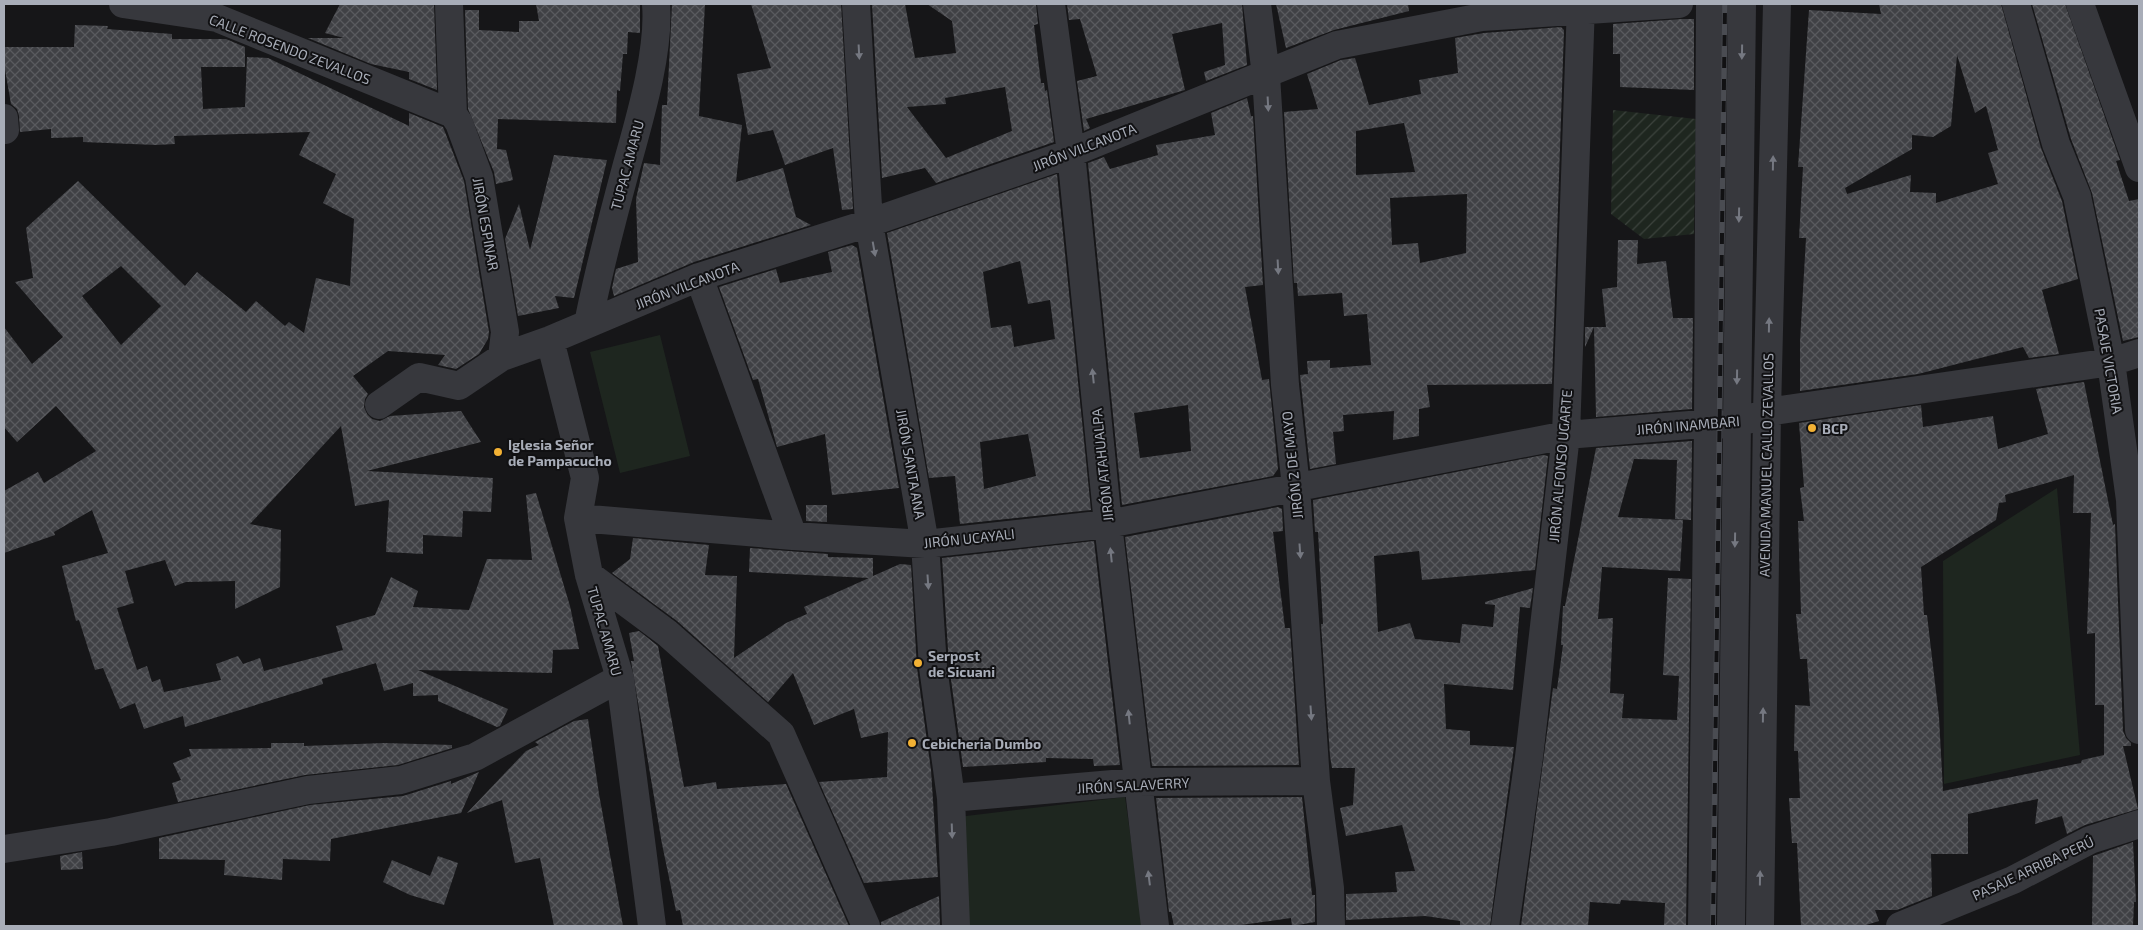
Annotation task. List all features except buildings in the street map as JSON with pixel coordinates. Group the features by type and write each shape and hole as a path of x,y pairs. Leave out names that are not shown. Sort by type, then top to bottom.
{"street":[{"name":"CALLE ROSENDO ZEVALLOS","path":"123,4 217,18 453,114"},
{"name":"JIRÓN ESPINAR","path":"450,4 453,114 459,123 479,177 505,332 502,358"},
{"name":"TUPAC AMARU","path":"588,324 598,275 642,112 657,22 656,4"},
{"name":"JIRÓN SANTA ANA","path":"856,4 869,223 926,544 933,667 951,798 956,926"},
{"name":"JIRÓN ATAHUALPA","path":"1051,4 1071,153 1136,782 1155,926"},
{"name":"JIRÓN 2 DE MAYO","path":"1257,4 1266,75 1284,386 1296,487 1316,781 1330,888 1331,926"},
{"name":"JIRÓN VILCANOTA","path":"379,405 419,377 459,386 502,358 550,340 699,277 869,223 1071,153 1266,75 1337,44 1482,17 1581,7 1679,4"},
{"path":"1702,926 1708,426 1710,4"},
{"path":"1731,926 1742,4"},
{"name":"AVENIDA MANUEL CALLO ZEVALLOS","path":"1760,926 1767,412 1777,4"},
{"name":"PASAJE VICTORIA","path":"2016,4 2056,144 2077,196 2111,362 2130,500 2139,730"},
{"path":"2080,4 2139,168"},
{"name":"JIRÓN ALFONSO UGARTE","path":"1505,926 1529,757 1566,435 1581,7"},
{"path":"699,277 792,536"},
{"name":"TUPAC AMARU","path":"550,340 585,478 578,518 589,575 620,678 652,926"},
{"name":"JIRÓN INAMBARI","path":"1296,487 1566,435 1690,425 1737,424 1767,412 2111,362 2139,353"},
{"name":"JIRÓN UCAYALI","path":"578,518 792,536 926,544 1108,524 1296,487"},
{"path":"589,575 667,633 781,734 866,926"},
{"path":"4,849 111,832 308,790 401,780 476,757 620,678"},
{"name":"JIRÓN SALAVERRY","path":"951,798 1136,782 1316,781"},
{"name":"PASAJE ARRIBA PERÚ","path":"1900,926 2013,880 2090,840 2139,824"}],"shaded area":[{"path":"1613,110 1696,119 1694,234 1644,239 1611,214"},
{"path":"660,335 690,456 620,473 590,352"},
{"path":"2057,488 2080,755 1944,784 1943,561"},
{"path":"1125,797 1143,926 964,926 958,817"}],"railway":[{"path":"1713,926 1725,4"}],"place":[{"name":"BCP","path":"1812,428"},
{"name":"Iglesia Señor de Pampacucho","path":"498,452"},
{"name":"Serpost de Sicuani","path":"918,663"},
{"name":"Cebicheria Dumbo","path":"912,743"}]}
